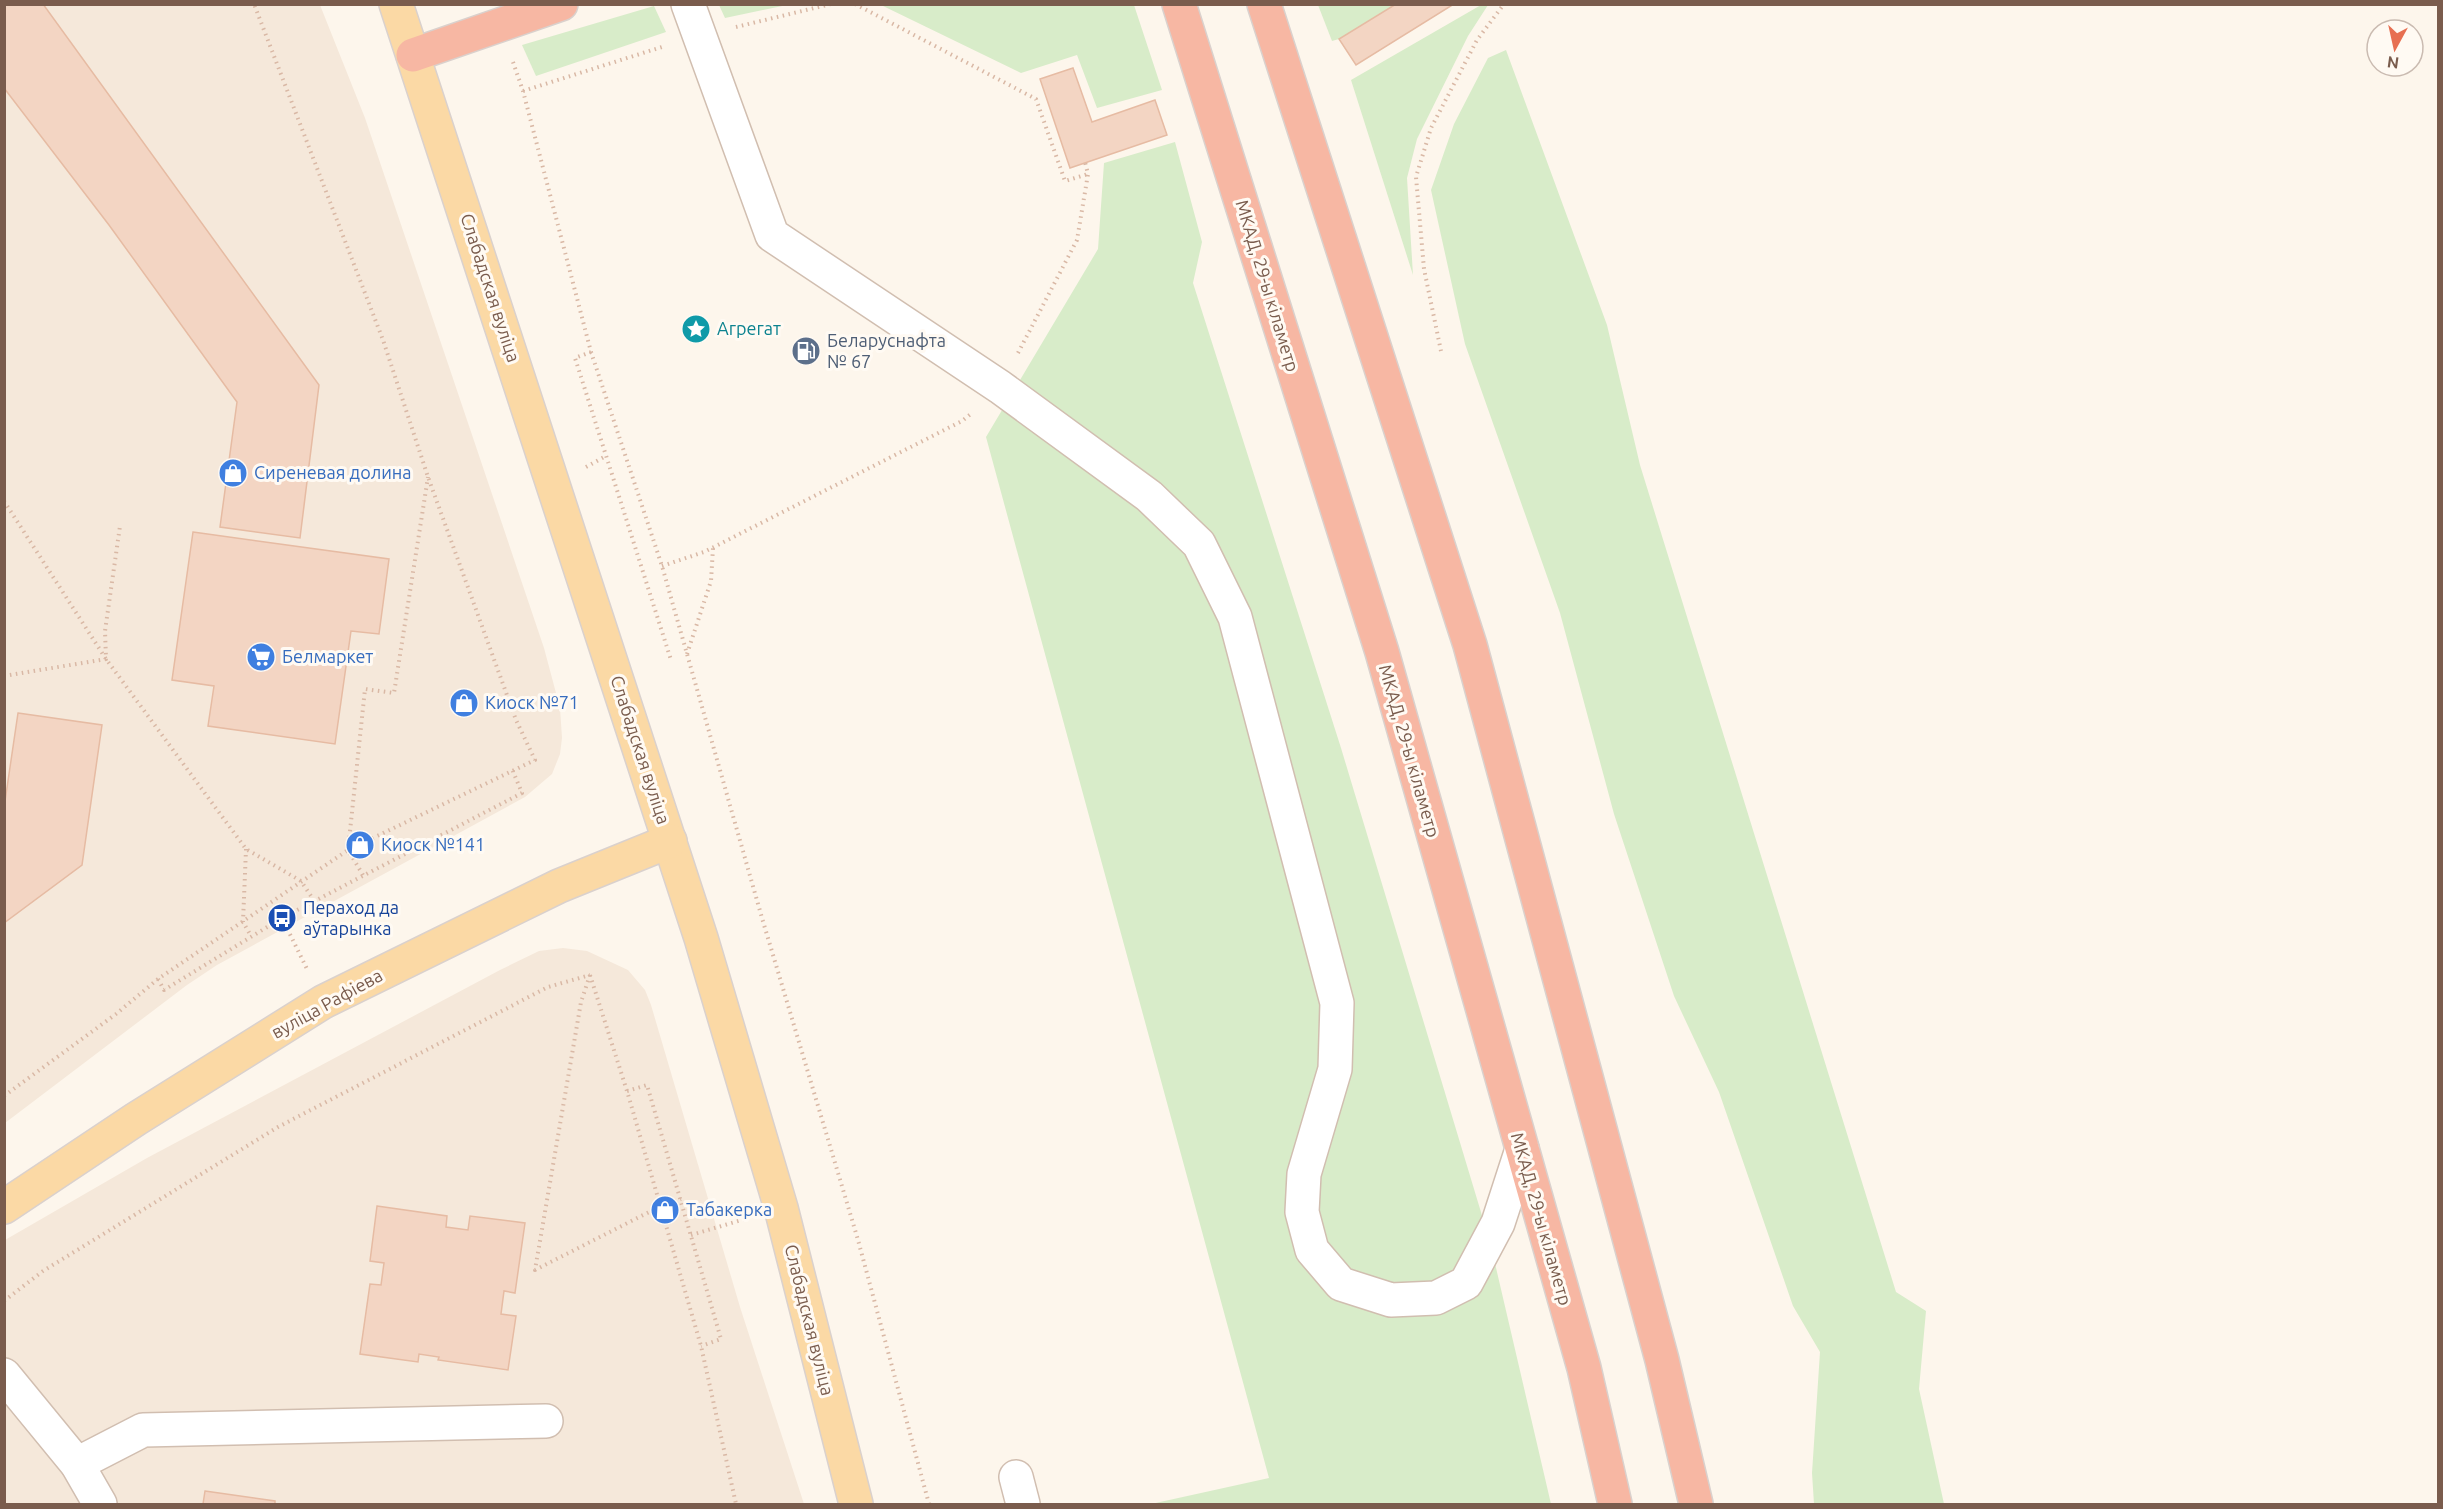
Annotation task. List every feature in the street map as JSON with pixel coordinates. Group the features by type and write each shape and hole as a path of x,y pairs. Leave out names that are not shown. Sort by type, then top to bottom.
{"highway":[{"path":"413,55 561,4"},
{"name":"МКАД, 29-ы кіламетр","path":"1179,4 1382,652 1584,1368 1615,1504"},
{"path":"1264,4 1470,645 1659,1349 1696,1504"}],"main road":[{"name":"Слабадская вуліца","path":"396,4 670,841 781,1208 856,1504"},
{"name":"вуліца Рафіева","path":"4,1207 136,1119 323,1002 559,885 670,841"}],"lane":[{"path":"688,4 772,235 1009,394 1149,496 1199,544 1235,617 1337,1003 1335,1069 1304,1174 1302,1212 1312,1250 1341,1284 1391,1300 1436,1298 1466,1282 1490,1242 1522,1149"},
{"path":"4,1375 76,1464 100,1504"},
{"path":"76,1464 143,1430 546,1421"}],"path":[{"path":"4,1095 116,1014 158,979 348,850 512,769 535,760 516,720 428,477 383,340 254,4"},
{"path":"855,4 1036,99 1065,181 1088,174"},
{"path":"1441,351 1424,269 1416,177 1431,128 1477,40 1504,4"},
{"path":"500,26 523,91 591,352 662,566 762,918 858,1240 929,1504"},
{"path":"591,352 575,358 671,660"},
{"path":"363,875 348,850 365,689 394,693 428,477"},
{"path":"4,501 106,658 246,849 301,881 315,902"},
{"path":"106,658 105,631 120,526"},
{"path":"687,654 711,581 714,547"},
{"path":"662,566 704,552"},
{"path":"4,676 106,658"},
{"path":"158,979 164,990 282,918 522,794 512,769"},
{"path":"246,849 243,922 251,936"},
{"path":"282,918 323,1002"},
{"path":"590,975 627,1091 701,1346 736,1504"},
{"path":"590,975 581,1002 535,1270 659,1207 681,1199"},
{"path":"4,1301 43,1271 278,1127 548,987 590,975"},
{"path":"627,1091 647,1085 681,1199 721,1339 701,1346"},
{"path":"691,1235 781,1208"}],"shaded area":[{"path":"5,5 320,5 365,118 544,648 560,708 562,738 560,754 552,774 525,797 217,965 187,985 5,1123"},
{"path":"563,948 587,951 628,970 645,990 740,1307 804,1504 5,1504 5,1240 147,1158 500,970 539,951"}],"green space":[{"path":"719,5 787,5 725,18"},
{"path":"881,5 1134,5 1162,90 1097,108 1077,55 1021,73"},
{"path":"1318,5 1396,5 1332,41"},
{"path":"1481,5 1488,5 1468,36 1417,139 1407,178 1413,275 1351,80"},
{"path":"654,6 666,32 536,76 522,45"},
{"path":"1506,50 1607,325 1640,465 1896,1292 1926,1311 1919,1389 1944,1504 1814,1504 1812,1473 1820,1352 1793,1306 1719,1092 1674,996 1614,814 1560,613 1465,344 1431,190 1454,124 1488,58"},
{"path":"1175,142 1202,242 1193,283 1341,748 1490,1242 1551,1504 1151,1504 1269,1478 986,437 1098,249 1104,163"}],"building":[{"path":"4,4 43,4 319,385 300,538 220,527 237,402 109,225 4,88"},
{"path":"1396,4 1454,4 1356,65 1339,39"},
{"path":"1073,68 1092,122 1155,100 1167,135 1070,168 1040,79"},
{"name":"Белмаркет","path":"193,532 389,559 379,634 351,631 335,744 208,726 214,686 172,680"},
{"path":"18,713 102,725 82,865 4,923 4,808"},
{"path":"377,1206 447,1216 446,1227 468,1230 470,1216 525,1223 515,1293 504,1291 501,1314 516,1316 508,1370 438,1360 439,1357 419,1354 418,1362 360,1354 370,1284 381,1285 384,1263 370,1261"},
{"path":"205,1491 275,1501 275,1504 203,1504"}],"place":[{"name":"Агрегат","path":"696,329"},
{"name":"Беларуснафта № 67","path":"806,351"},
{"name":"Сиреневая долина","path":"233,473"},
{"name":"Белмаркет","path":"261,657"},
{"name":"Киоск №71","path":"464,703"},
{"name":"Киоск №141","path":"360,845"},
{"name":"Пераход да аўтарынка","path":"282,918"},
{"name":"Табакерка","path":"665,1210"}]}
